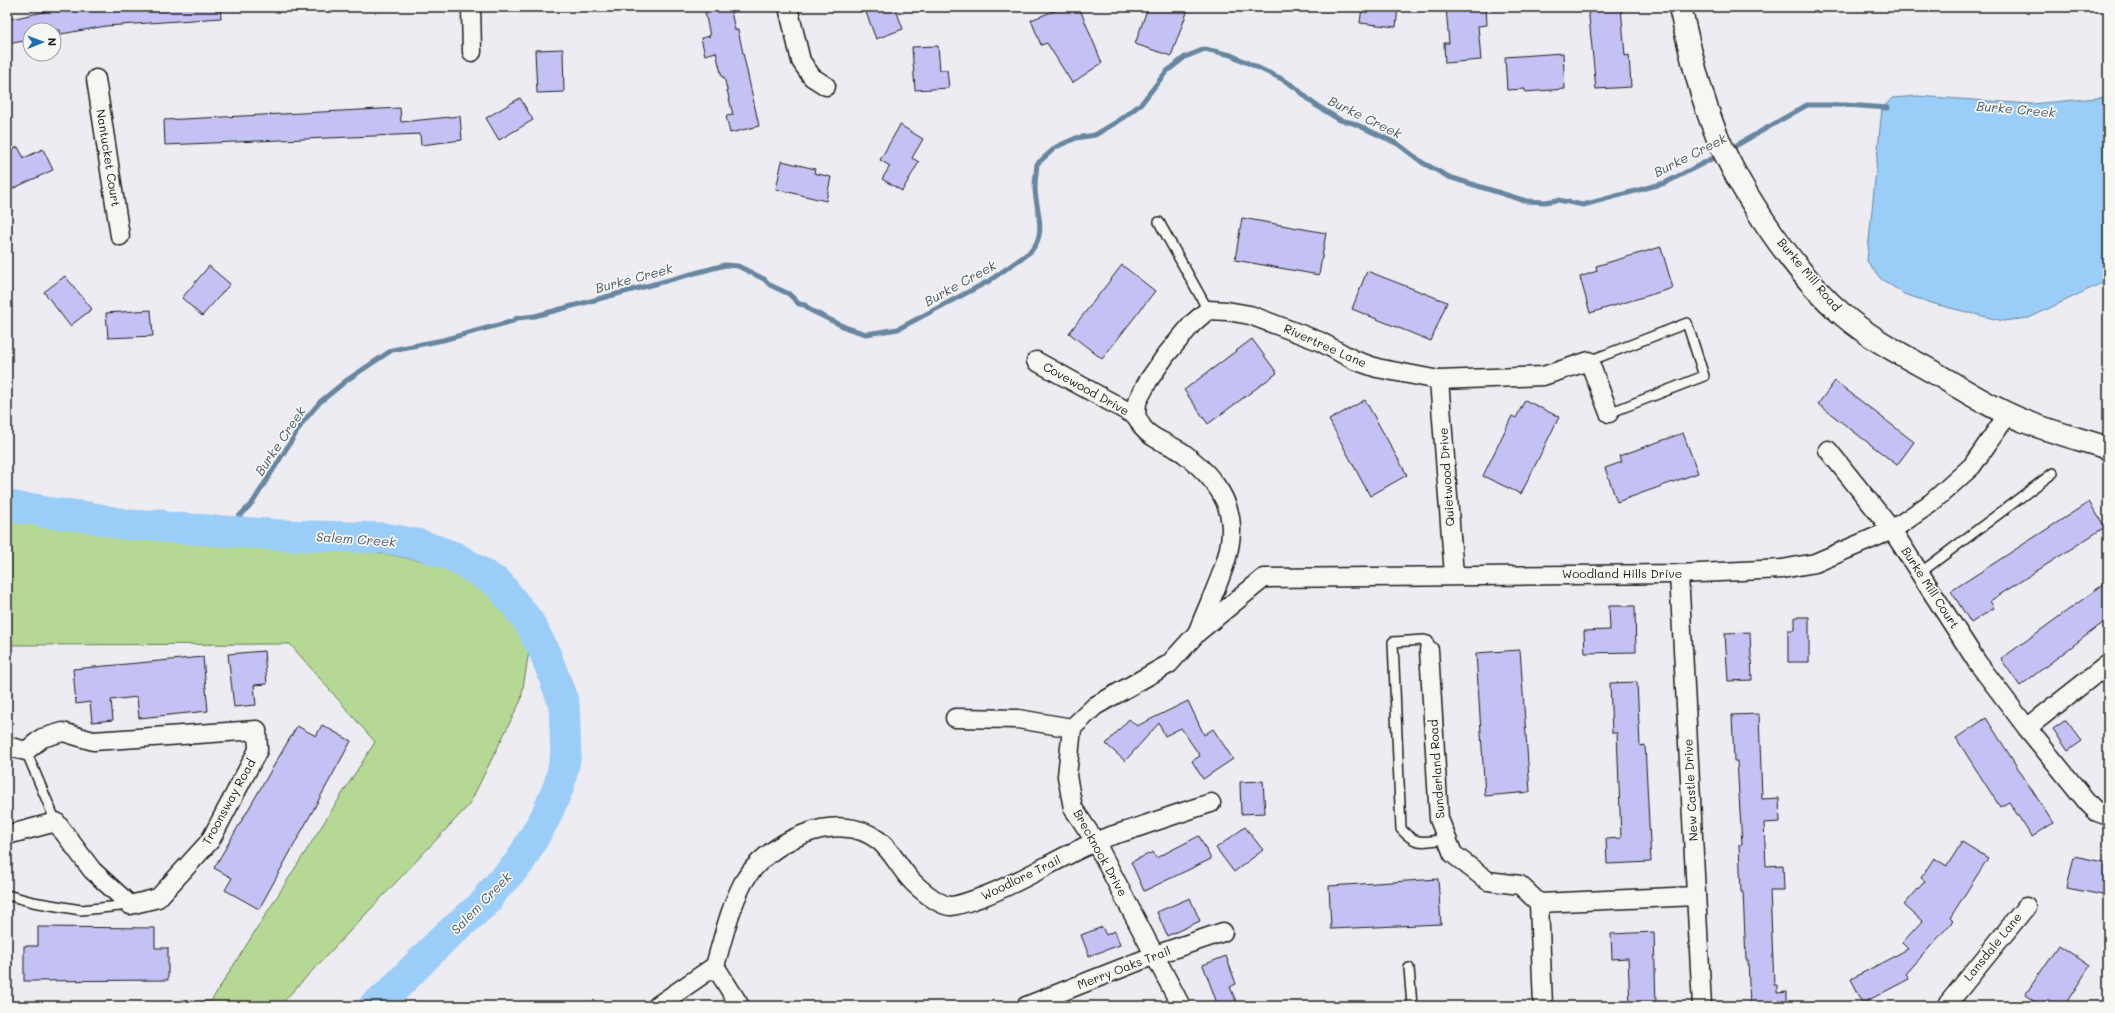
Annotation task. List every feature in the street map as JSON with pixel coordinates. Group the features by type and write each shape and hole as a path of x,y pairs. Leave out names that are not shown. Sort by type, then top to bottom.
{"street":[{"path":"471,7 472,52"},
{"path":"788,7 801,61 812,77 826,86"},
{"name":"Burke Mill Road","path":"1680,7 1704,103 1717,137 1741,183 1790,255 1820,292 1843,314 1874,338 2008,414 2108,448"},
{"name":"Nantucket Court","path":"96,79 120,236"},
{"path":"1136,416 1137,402 1148,381 1193,323 1208,310"},
{"name":"Rivertree Lane","path":"1208,310 1227,311 1250,315 1319,341 1354,360 1377,368 1439,380 1543,376 1588,362"},
{"name":"Covewood Drive","path":"1036,361 1136,416 1145,430 1179,450 1210,476 1219,488 1230,513 1232,534 1224,565 1198,632"},
{"path":"1588,362 1609,413"},
{"name":"Quietwood Drive","path":"1439,380 1454,575"},
{"name":"Woodland Hills Drive","path":"1198,632 1264,578 1679,574 1782,569 1809,564 1845,551 1892,530 1931,503 1972,466 2008,414"},
{"name":"Burke Mill Court","path":"1828,450 1892,530 1977,662 2027,728 2088,803 2097,812 2108,816"},
{"name":"New Castle Drive","path":"1679,574 1702,1006"},
{"path":"955,718 1018,719 1072,728 1096,706 1169,664 1198,632"},
{"name":"Sunderland Road","path":"1429,650 1439,820 1447,839 1454,854 1488,881 1520,885 1539,903"},
{"path":"2027,728 2108,664"},
{"name":"Brecknock Drive","path":"1072,728 1066,776 1074,808 1095,842 1181,1006"},
{"name":"Troonsway Road","path":"26,750 42,738 63,732 93,741 257,730 258,750 210,841 158,898 130,905"},
{"path":"7,746 26,750"},
{"name":"Woodlore Trail","path":"715,966 728,920 743,883 752,870 763,859 804,833 819,828 844,828 867,832 880,841 896,859 909,879 936,900 950,906 965,903 994,893 1095,842 1211,803"},
{"path":"7,835 56,822 92,870 130,905"},
{"path":"1543,1006 1539,903 1696,896"},
{"name":"Lansdale Lane","path":"1946,1006 2026,907"},
{"name":"Merry Oaks Trail","path":"1026,1006 1155,955 1223,932"},
{"path":"657,1006 715,966 740,1006"}],"lane":[{"path":"1159,222 1208,310"},
{"path":"1588,362 1687,323 1704,376 1609,413"},
{"path":"1920,573 2052,473"},
{"path":"1429,650 1428,641 1424,640 1393,642 1401,829 1408,837 1417,842 1447,839"},
{"path":"26,750 56,822"},
{"path":"7,895 33,902 81,910 130,905"},
{"path":"1409,968 1412,1006"}],"green space":[{"path":"7,517 107,531 310,549 381,553 453,567 500,599 529,651 521,700 469,805 279,1006 42,1006 211,1001 375,742 290,644 7,645"}],"water":[{"path":"1917,96 2031,104 2108,97 2108,280 2029,318 2003,321 1938,305 1904,294 1880,278 1867,261 1882,108 1893,98"}],"building":[{"path":"57,7 220,7 221,18 106,26 62,34 62,22 22,22 22,41 7,44 7,20 57,9"},
{"path":"704,7 730,7 735,30 738,30 759,126 730,133 726,116 733,115 724,77 722,77 716,52 705,55 701,38 710,36"},
{"path":"864,7 895,7 903,29 876,39"},
{"path":"1064,7 1079,7 1102,63 1072,83 1047,43 1041,45 1031,20"},
{"path":"1148,7 1189,7 1171,56 1135,44"},
{"path":"1362,7 1398,7 1396,27 1360,23"},
{"path":"1446,7 1486,7 1487,25 1478,26 1481,60 1445,63 1444,43 1449,43"},
{"path":"1588,7 1621,7 1625,56 1629,55 1631,87 1596,89"},
{"path":"938,46 940,70 947,70 949,88 915,90 912,47"},
{"path":"563,49 564,92 537,93 535,50"},
{"path":"1563,53 1565,89 1525,92 1525,89 1507,90 1505,57"},
{"path":"520,98 533,120 499,140 486,118"},
{"path":"400,108 401,122 460,116 462,140 421,145 420,134 165,145 164,120"},
{"path":"900,125 923,139 912,158 919,162 902,191 882,179 890,166 880,160"},
{"path":"18,147 24,158 43,149 53,170 12,189 7,178 7,152"},
{"path":"782,161 815,169 814,173 831,177 826,201 776,189"},
{"path":"1242,218 1326,233 1319,275 1235,260"},
{"path":"1661,247 1673,288 1590,313 1580,277 1597,271 1596,266"},
{"path":"1122,265 1155,291 1102,359 1069,333"},
{"path":"209,266 230,284 202,316 182,298"},
{"path":"1367,271 1447,302 1431,341 1352,309"},
{"path":"65,276 92,309 70,326 44,292"},
{"path":"151,310 153,336 108,338 106,313"},
{"path":"1252,339 1277,373 1208,424 1184,390"},
{"path":"1835,381 1914,442 1897,465 1818,404"},
{"path":"1365,400 1407,475 1370,496 1329,420"},
{"path":"1525,400 1559,417 1521,494 1483,476 1512,416 1516,418"},
{"path":"1683,433 1698,473 1617,502 1605,468 1622,462 1619,456"},
{"path":"2089,502 2105,527 1990,601 1994,608 1971,623 1951,591"},
{"path":"2108,581 2108,619 2020,686 2001,659"},
{"path":"1609,606 1635,606 1636,652 1585,653 1584,631 1610,630"},
{"path":"1795,617 1809,617 1809,662 1788,662 1788,630 1795,630"},
{"path":"1750,632 1752,680 1728,681 1725,633"},
{"path":"1520,650 1530,792 1485,796 1476,653"},
{"path":"264,651 267,684 254,685 256,705 234,707 228,654"},
{"path":"203,657 208,711 139,718 137,697 111,700 113,720 92,722 90,702 76,704 73,669"},
{"path":"1637,682 1640,746 1645,745 1651,862 1607,864 1606,839 1621,838 1617,733 1612,733 1610,683"},
{"path":"1188,701 1204,735 1213,729 1233,759 1203,779 1192,761 1200,756 1181,728 1165,736 1159,723 1125,761 1106,744 1129,719 1137,726"},
{"path":"1759,714 1762,799 1779,798 1780,822 1764,823 1766,866 1783,865 1784,890 1770,890 1774,985 1777,985 1777,993 1787,992 1787,1006 1750,1006 1743,892 1741,892 1739,845 1742,845 1737,761 1734,761 1732,715"},
{"path":"1986,718 2053,823 2032,837 2009,802 2000,807 1956,738"},
{"path":"2066,720 2082,741 2068,751 2053,729"},
{"path":"322,725 351,741 259,909 225,890 232,878 214,868 297,726 316,736"},
{"path":"1263,781 1265,813 1241,814 1240,782"},
{"path":"1245,827 1263,850 1234,872 1216,848"},
{"path":"1199,836 1211,859 1144,891 1131,862 1153,852 1156,858"},
{"path":"1962,842 1988,858 1950,918 1953,921 1906,974 1909,979 1863,1003 1851,979 1908,949 1902,943 1922,921 1904,905 1925,881 1921,878 1934,858 1947,866"},
{"path":"2074,856 2108,863 2108,896 2067,888"},
{"path":"1438,879 1441,924 1331,929 1329,886"},
{"path":"1190,898 1200,921 1167,936 1157,912"},
{"path":"38,927 155,928 155,948 168,948 168,980 24,981 24,946 38,946"},
{"path":"1102,927 1106,935 1115,931 1120,945 1089,956 1081,935"},
{"path":"1654,932 1656,1006 1630,1006 1628,958 1612,959 1611,934"},
{"path":"2059,945 2090,966 2064,1006 2041,1006 2025,995"},
{"path":"1226,956 1236,984 1230,987 1238,1006 1218,1006 1203,965"}],"waterway":[{"name":"Burke Creek","path":"226,530 253,502 303,422 320,402 347,380 392,350 443,340 513,321 517,318 535,316 725,265 738,266 764,279 770,285 789,294 799,304 805,305 810,310 847,328 866,334 898,329 989,281 1030,252 1039,238 1040,230 1035,189 1037,164 1056,147 1076,138 1095,135 1120,120 1141,104 1166,72 1185,57 1205,49 1231,55 1282,79 1295,87 1314,104 1340,120 1353,123 1398,144 1423,163 1449,177 1526,201 1545,202 1558,200 1583,205 1665,183 1721,154"},
{"name":"Burke Creek","path":"1730,149 1807,105 1846,105 1888,108"},
{"name":"Salem Creek","path":"7,505 23,509 35,509 42,512 88,517 142,526 158,524 163,527 281,535 384,538 421,545 455,557 499,584 529,622 545,653 564,704 566,755 559,786 545,818 519,863 490,894 487,901 443,939 387,996 374,1006"}]}
